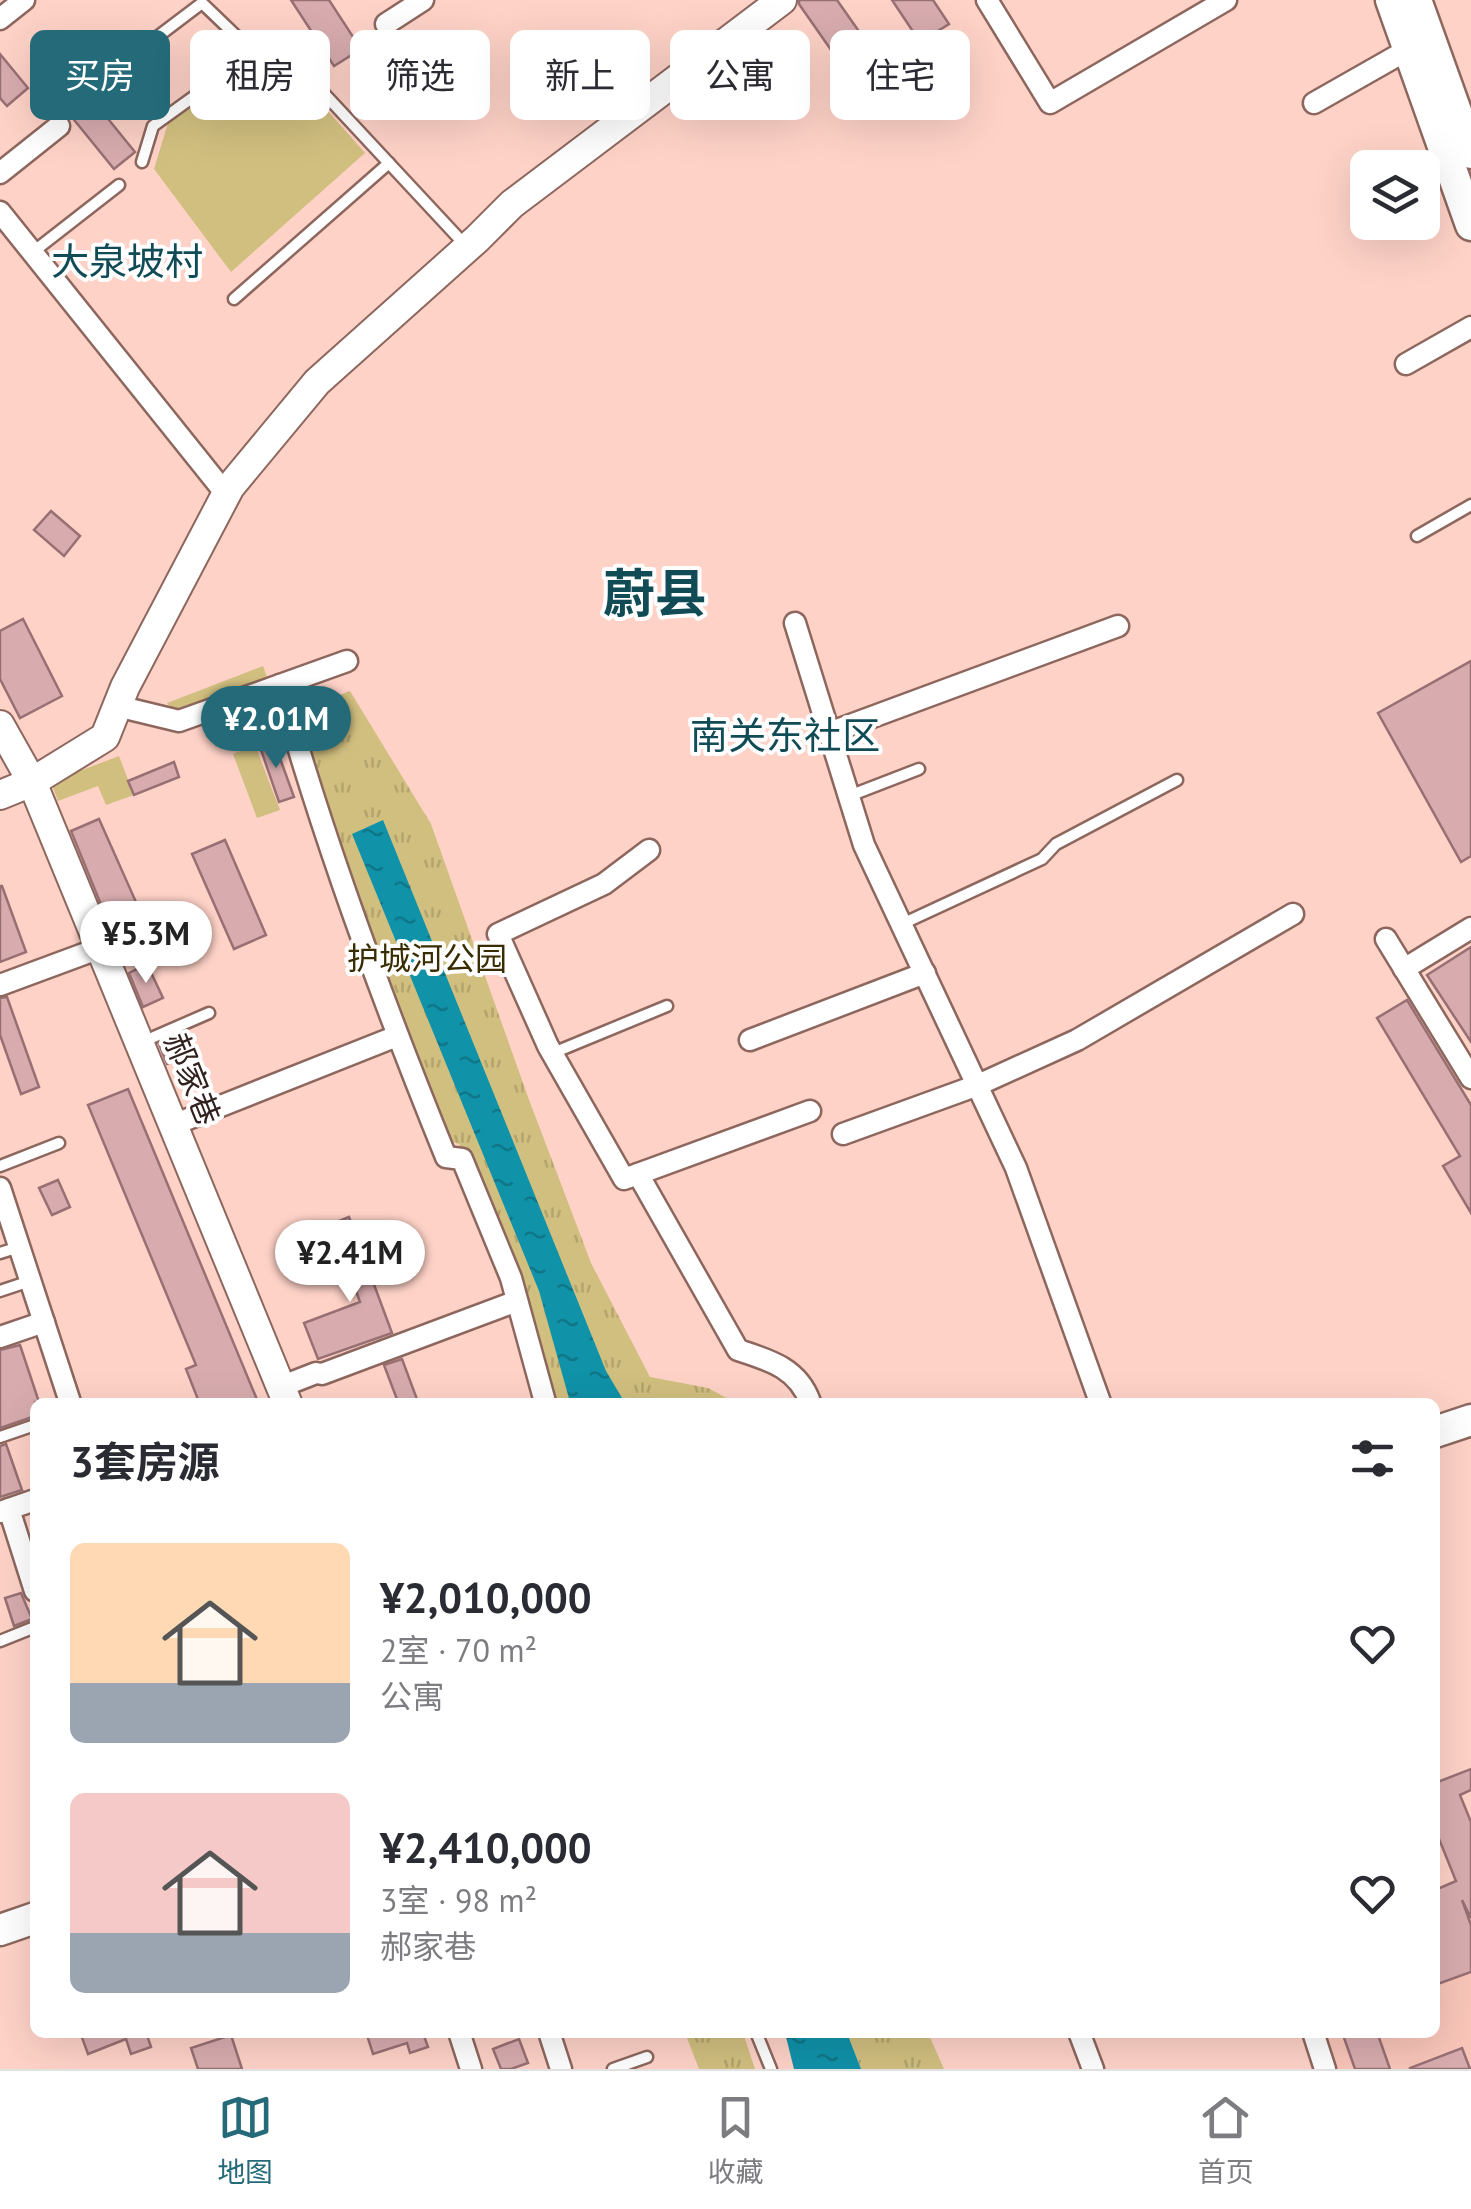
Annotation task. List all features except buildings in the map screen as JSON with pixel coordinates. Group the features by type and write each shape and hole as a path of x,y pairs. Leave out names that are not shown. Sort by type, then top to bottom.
{"main road":[{"path":"1391,0 1470,220"},
{"path":"1416,0 1471,153"},
{"path":"1440,1430 1471,1420"},
{"path":"0,1930 30,1920"}],"street":[{"path":"0,19 24,0"},
{"path":"386,24 423,0"},
{"path":"0,795 32,782 105,737 125,687 230,486 317,382 512,204 782,0"},
{"path":"986,0 1050,103 1226,0"},
{"path":"1314,103 1408,49"},
{"path":"0,173 58,126"},
{"path":"0,212 226,494"},
{"path":"1406,364 1471,326"},
{"path":"795,623 864,845 1016,1168 1099,1398"},
{"path":"829,732 1118,626"},
{"path":"117,706 179,720 346,660"},
{"path":"280,684 306,776 397,1036 446,1157 462,1159 511,1278 544,1398"},
{"name":"郝家巷","path":"2,733 32,782 283,1395"},
{"path":"649,850 604,884 498,934 552,1054 624,1179 810,1112"},
{"path":"842,1134 978,1085 1077,1040 1294,914"},
{"path":"1404,969 1471,928"},
{"path":"1386,939 1471,1078"},
{"path":"0,985 100,948"},
{"path":"750,1040 925,973"},
{"path":"173,1125 397,1036"},
{"path":"638,1174 738,1350 782,1365 808,1398"},
{"path":"0,1188 10,1250 30,1280 69,1398"},
{"path":"283,1395 316,1372 322,1374 517,1300"},
{"path":"0,1336 44,1322"},
{"path":"30,1502 4,1511 30,1578"},
{"path":"462,2038 470,2069"},
{"path":"551,2038 561,2069"},
{"path":"1080,2038 1093,2069"},
{"path":"1315,2038 1326,2069"}],"lane":[{"path":"166,30 202,3 230,30"},
{"path":"330,99 468,248"},
{"path":"142,162 153,126 190,100"},
{"path":"234,300 389,162"},
{"path":"32,252 119,185"},
{"path":"1417,536 1471,505"},
{"path":"849,796 919,769"},
{"path":"902,924 1042,858 1056,844 1177,780"},
{"path":"552,1054 666,1006"},
{"path":"139,1043 208,1013"},
{"path":"0,1166 59,1143"},
{"path":"0,1291 30,1280"},
{"path":"0,1437 30,1426"},
{"path":"0,1641 30,1629"},
{"path":"758,2038 770,2069"},
{"path":"613,2069 647,2057"}],"shaded area":[{"path":"1471,1895 1471,2069 1332,2069 1321,2038 1440,2038 1440,1911 1468,1901"}],"green space":[{"path":"190,107 190,120 330,120 330,113 365,153 231,272 154,169 168,123"},
{"path":"263,666 268,680 176,715 167,703"},
{"name":"护城河公园","path":"350,691 431,824 591,1263 650,1377 708,1388 727,1398 552,1398 521,1294 459,1144 446,1140 380,974 296,713"},
{"path":"265,698 273,717 214,741 206,721"},
{"path":"255,745 280,810 257,818 233,754"},
{"path":"119,756 134,795 106,805 98,786 58,801 51,782"},
{"path":"687,2038 745,2038 755,2069 699,2069"},
{"path":"849,2038 930,2038 944,2069 861,2069"}],"water":[{"path":"383,820 606,1371 622,1398 569,1398 539,1291 352,834"},
{"path":"786,2038 849,2038 861,2069 794,2069"}],"district":[{"name":"大泉坡村","path":"127,262"},
{"name":"蔚县","path":"655,594"},
{"name":"南关东社区","path":"785,736"}]}
